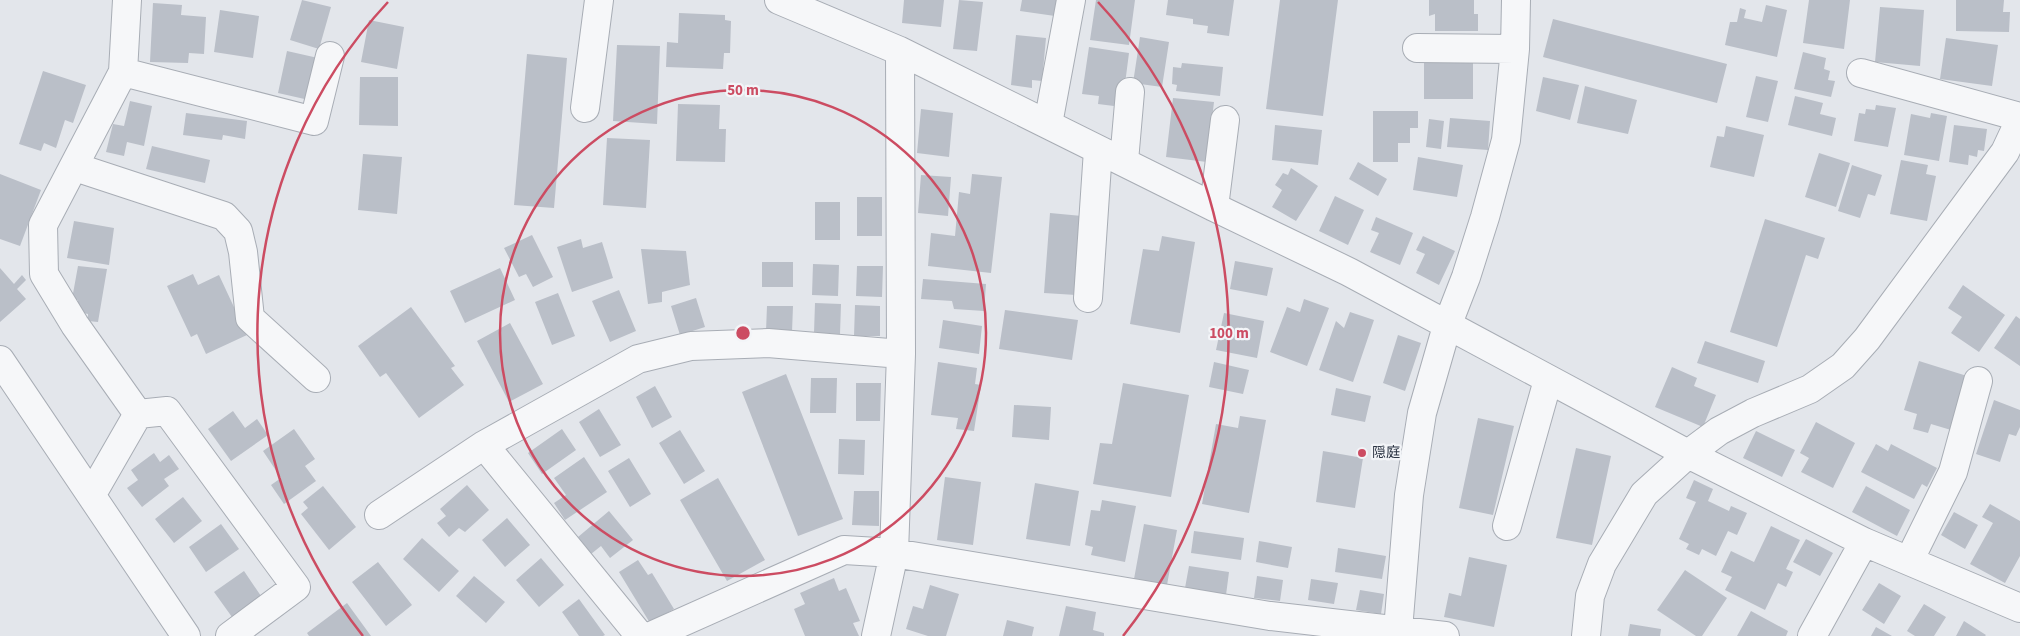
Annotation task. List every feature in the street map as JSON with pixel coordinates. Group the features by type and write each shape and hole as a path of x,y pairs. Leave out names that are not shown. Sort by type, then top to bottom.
{"street":[{"path":"127,0 123,72 44,225 44,274 74,325 138,414"},
{"path":"585,108 599,0"},
{"path":"779,0 900,51 1349,272 1446,326 1688,454 1864,542 2020,608"},
{"path":"1048,124 1071,0"},
{"path":"1398,630 1409,495 1422,413 1446,326 1466,277 1506,140 1515,48 1516,0"},
{"path":"1417,48 1515,48"},
{"path":"876,636 894,553 902,354 900,51"},
{"path":"123,72 314,122 330,56"},
{"path":"1586,636 1590,596 1602,564 1644,494 1688,454 1719,431 1753,413 1810,389 1843,366 1866,339 2005,152 2020,119 1861,73"},
{"path":"1124,161 1130,92"},
{"path":"1214,207 1225,120"},
{"path":"1088,298 1098,150"},
{"path":"75,167 224,216 238,231 243,252 250,318 316,378"},
{"path":"379,515 484,445 638,359 691,346 768,343 902,354"},
{"path":"0,360 186,636"},
{"path":"1507,526 1548,380"},
{"path":"1909,561 1952,472 1978,381"},
{"path":"138,414 167,411 296,587 230,636"},
{"path":"92,494 138,414"},
{"path":"484,445 640,636"},
{"path":"1812,636 1864,542"},
{"path":"651,636 844,550 894,553 1270,616 1445,636"}],"building":[{"path":"302,0 331,7 319,49 290,40"},
{"path":"904,0 944,0 941,27 902,23"},
{"path":"959,0 983,2 977,51 953,49"},
{"path":"1022,0 1057,0 1055,16 1020,11"},
{"path":"1096,0 1135,0 1129,45 1090,40"},
{"path":"1168,0 1234,0 1229,36 1207,33 1208,26 1193,24 1193,19 1166,15"},
{"path":"1280,0 1338,0 1323,116 1266,109"},
{"path":"1429,0 1474,0 1474,14 1478,14 1478,31 1435,31 1435,14 1429,16"},
{"path":"1809,0 1850,0 1844,49 1803,43"},
{"path":"1956,0 2004,0 2003,12 2010,12 2009,32 1956,31"},
{"path":"153,3 182,5 181,15 206,17 204,54 189,53 188,63 150,62"},
{"path":"1766,5 1787,10 1777,57 1725,45 1730,22 1737,22 1740,8 1746,10 1744,18 1762,22"},
{"path":"1880,7 1924,10 1920,66 1875,62"},
{"path":"220,10 259,16 253,58 214,52"},
{"path":"679,13 725,15 725,20 731,21 730,53 724,53 723,69 666,67 667,42 678,43"},
{"path":"1553,19 1727,64 1717,103 1543,57"},
{"path":"369,20 404,27 397,69 361,62"},
{"path":"1016,35 1046,38 1042,81 1032,80 1032,88 1011,85"},
{"path":"1140,37 1169,42 1162,87 1133,83"},
{"path":"1946,38 1998,45 1992,86 1940,79"},
{"path":"617,45 660,46 657,124 613,121"},
{"path":"1089,47 1129,53 1122,107 1098,104 1099,96 1082,94"},
{"path":"287,51 318,58 309,100 278,93"},
{"path":"1803,52 1826,58 1824,69 1830,71 1828,80 1835,81 1831,97 1794,89"},
{"path":"527,54 567,58 554,208 514,205"},
{"path":"1424,61 1473,62 1473,99 1424,99"},
{"path":"1182,63 1223,67 1220,96 1176,91 1177,85 1172,84 1173,67 1181,68"},
{"path":"43,71 86,85 73,123 65,120 56,148 44,143 41,151 19,144"},
{"path":"1756,76 1778,81 1768,122 1746,117"},
{"path":"360,77 398,77 398,126 359,125"},
{"path":"1543,77 1579,85 1570,120 1536,111"},
{"path":"1585,86 1637,100 1628,134 1577,123"},
{"path":"1795,96 1823,103 1820,114 1836,118 1832,136 1788,125"},
{"path":"1173,98 1214,102 1207,162 1166,157"},
{"path":"130,101 152,106 144,146 127,142 124,156 106,152 113,124 124,126"},
{"path":"678,104 720,105 719,129 726,129 725,162 676,161"},
{"path":"1876,105 1896,108 1888,147 1854,141 1859,113 1865,114 1866,109 1875,110"},
{"path":"921,109 953,113 949,157 917,153"},
{"path":"1373,111 1418,111 1418,128 1410,128 1410,143 1398,143 1398,162 1373,162"},
{"path":"186,113 247,121 245,139 223,135 222,140 183,135"},
{"path":"1931,113 1947,116 1939,161 1904,155 1911,114 1930,118"},
{"path":"1450,118 1490,121 1488,150 1447,147"},
{"path":"1429,119 1444,121 1441,149 1426,147"},
{"path":"1275,125 1322,130 1318,165 1272,160"},
{"path":"1954,125 1987,129 1984,151 1978,150 1977,157 1969,155 1968,165 1949,162"},
{"path":"1726,126 1764,135 1754,177 1710,167 1717,136 1724,137"},
{"path":"607,138 650,140 646,208 603,205"},
{"path":"152,146 210,160 205,183 146,169"},
{"path":"1819,153 1850,163 1836,207 1805,197"},
{"path":"363,154 402,157 397,214 358,210"},
{"path":"1418,157 1463,165 1457,197 1413,190"},
{"path":"1901,160 1928,165 1926,174 1936,176 1927,221 1890,214"},
{"path":"1358,162 1387,179 1378,196 1349,179"},
{"path":"1852,165 1882,175 1875,196 1868,194 1860,218 1838,211"},
{"path":"1291,168 1318,186 1296,221 1272,207 1282,190 1275,185 1283,173 1288,175"},
{"path":"0,174 41,190 20,246 0,239"},
{"path":"972,174 1002,177 991,273 928,266 931,233 955,236 959,192 970,194"},
{"path":"921,175 951,177 948,216 918,213"},
{"path":"1335,196 1364,210 1348,245 1319,231"},
{"path":"857,197 882,197 882,236 857,236"},
{"path":"815,202 840,202 840,240 815,240"},
{"path":"1050,213 1082,216 1076,295 1044,293"},
{"path":"1376,217 1413,233 1400,265 1370,252 1379,233 1371,230"},
{"path":"1765,219 1825,238 1818,259 1806,255 1777,347 1730,332"},
{"path":"74,221 114,228 109,265 67,258"},
{"path":"532,235 553,277 533,287 526,274 519,277 504,248"},
{"path":"1162,236 1195,242 1180,333 1130,324 1143,249 1159,251"},
{"path":"1423,236 1455,251 1439,285 1416,273 1425,254 1416,250"},
{"path":"581,239 583,248 602,242 613,278 572,292 557,247"},
{"path":"641,249 686,251 690,285 662,292 662,302 648,304"},
{"path":"1235,261 1273,268 1267,296 1230,289"},
{"path":"762,262 793,262 793,287 762,287"},
{"path":"813,264 839,265 838,296 812,295"},
{"path":"78,266 107,269 98,322 88,321 88,314 78,312 78,300 72,299"},
{"path":"857,266 883,266 882,297 856,296"},
{"path":"0,268 14,284 22,275 26,280 17,289 26,299 0,322"},
{"path":"500,268 515,300 465,323 450,291"},
{"path":"193,274 198,285 219,275 247,335 206,354 197,334 191,337 167,286"},
{"path":"923,279 986,284 984,311 954,309 952,301 921,299"},
{"path":"1963,285 2005,315 1979,352 1951,333 1962,317 1948,308"},
{"path":"619,290 636,331 610,342 592,301"},
{"path":"558,293 575,336 552,345 535,302"},
{"path":"696,298 705,327 680,335 671,306"},
{"path":"1304,299 1329,308 1307,366 1270,352 1287,307 1300,312"},
{"path":"815,303 841,304 840,334 814,333"},
{"path":"855,305 880,306 880,336 854,336"},
{"path":"767,306 793,306 792,332 766,331"},
{"path":"411,307 455,366 451,368 464,385 419,418 386,373 380,377 358,346"},
{"path":"1005,310 1078,320 1072,360 999,349"},
{"path":"1350,312 1374,320 1353,382 1319,370 1336,321 1344,328"},
{"path":"1224,313 1264,321 1257,358 1216,350"},
{"path":"2016,316 2020,319 2020,366 1994,348"},
{"path":"943,320 982,326 979,354 939,348"},
{"path":"510,323 543,384 509,402 477,341"},
{"path":"1398,335 1421,343 1405,391 1383,383"},
{"path":"1705,341 1765,361 1758,383 1697,363"},
{"path":"1919,361 1967,376 1951,430 1931,424 1928,433 1913,429 1917,414 1904,410"},
{"path":"938,362 977,368 975,384 981,385 974,431 956,429 958,418 931,415"},
{"path":"1214,362 1249,370 1243,394 1209,387"},
{"path":"1672,367 1697,378 1694,386 1716,395 1703,427 1655,407"},
{"path":"786,374 843,519 798,536 742,392"},
{"path":"811,378 837,378 836,413 810,413"},
{"path":"856,383 881,383 880,421 856,421"},
{"path":"1123,383 1189,395 1171,497 1093,484 1100,443 1112,444"},
{"path":"655,386 672,417 652,428 636,397"},
{"path":"1336,388 1371,396 1365,422 1331,415"},
{"path":"1994,400 2020,410 2020,427 2016,436 2009,434 2000,462 1976,454"},
{"path":"1014,405 1051,407 1049,440 1012,437"},
{"path":"599,409 621,445 600,457 579,422"},
{"path":"233,411 245,428 257,419 268,435 231,461 208,429"},
{"path":"1240,416 1266,420 1249,513 1202,504 1216,424 1238,428"},
{"path":"1478,418 1514,426 1493,515 1459,508"},
{"path":"1816,422 1855,443 1833,488 1801,472 1809,458 1800,453"},
{"path":"294,429 315,459 305,466 316,481 284,504 271,485 281,478 263,451"},
{"path":"562,429 576,450 542,474 528,453"},
{"path":"680,430 705,471 684,484 659,443"},
{"path":"1756,431 1795,450 1782,477 1743,458"},
{"path":"839,439 865,440 864,475 838,474"},
{"path":"1876,444 1888,451 1891,444 1937,468 1927,487 1922,484 1914,499 1861,472"},
{"path":"1576,448 1611,456 1592,545 1556,538"},
{"path":"1323,451 1363,458 1355,508 1316,502"},
{"path":"154,453 160,462 169,455 179,469 164,479 169,486 142,507 127,488 138,480 131,470"},
{"path":"584,457 607,492 565,520 554,503 566,495 554,478"},
{"path":"629,458 651,494 630,507 608,471"},
{"path":"945,477 981,482 973,545 937,540"},
{"path":"718,478 765,560 727,581 680,500"},
{"path":"1694,480 1713,489 1708,501 1729,511 1731,506 1747,513 1737,535 1728,531 1716,556 1702,549 1699,555 1686,549 1689,544 1679,539 1696,502 1686,498"},
{"path":"1035,483 1079,491 1070,546 1026,539"},
{"path":"467,485 489,510 465,532 459,528 449,537 437,523 446,516 440,509"},
{"path":"323,486 356,527 329,550 301,514 308,508 303,502"},
{"path":"1866,486 1910,510 1897,536 1852,512"},
{"path":"854,491 879,491 879,526 852,525"},
{"path":"183,497 202,521 174,543 155,519"},
{"path":"1102,500 1136,506 1125,562 1091,555 1093,547 1085,545 1091,510 1100,511"},
{"path":"1990,504 2020,521 2020,556 2005,583 1970,564 1993,523 1982,517"},
{"path":"609,511 633,540 610,558 601,546 591,554 578,537"},
{"path":"1954,512 1978,525 1965,549 1941,535"},
{"path":"507,518 530,545 505,567 482,540"},
{"path":"221,524 239,549 206,572 189,547"},
{"path":"1144,524 1177,530 1167,585 1134,579"},
{"path":"1771,526 1800,540 1786,569 1793,572 1786,587 1778,583 1765,610 1725,590 1732,577 1721,572 1731,551 1754,562"},
{"path":"1194,531 1244,538 1241,560 1191,553"},
{"path":"422,538 459,571 439,592 403,559"},
{"path":"1806,539 1833,553 1820,576 1793,562"},
{"path":"1259,541 1292,547 1288,568 1256,562"},
{"path":"1338,548 1386,556 1382,579 1335,572"},
{"path":"1469,557 1507,565 1494,627 1444,617 1449,593 1461,596"},
{"path":"541,558 564,585 539,607 516,580"},
{"path":"638,560 648,575 652,573 674,609 650,623 619,572"},
{"path":"378,562 412,605 386,626 352,582"},
{"path":"1189,566 1229,572 1226,595 1185,588"},
{"path":"1685,570 1727,598 1702,636 1696,636 1657,610"},
{"path":"244,571 261,596 232,617 214,592"},
{"path":"474,576 505,602 486,623 456,596"},
{"path":"1257,576 1283,580 1280,601 1254,598"},
{"path":"834,578 839,591 846,588 860,621 853,623 859,636 805,636 794,609 805,604 800,593"},
{"path":"1311,579 1338,583 1334,604 1308,600"},
{"path":"1879,583 1901,596 1884,624 1862,610"},
{"path":"930,585 959,594 946,636 928,636 906,629 913,606 923,609"},
{"path":"1360,590 1384,594 1381,614 1356,610"},
{"path":"579,599 605,635 579,636 562,612"},
{"path":"347,603 371,636 309,636 307,633"},
{"path":"1924,604 1946,617 1934,636 1915,636 1907,631"},
{"path":"1066,606 1096,612 1093,630 1104,633 1104,636 1059,636"},
{"path":"1751,611 1788,631 1786,636 1737,636"},
{"path":"1007,620 1034,627 1032,636 1003,636"},
{"path":"1964,621 1986,635 1956,636"},
{"path":"1630,624 1661,629 1660,636 1628,636"},
{"path":"1876,627 1892,636 1871,636"}],"place":[{"name":"隠庭","path":"1362,453"}]}
